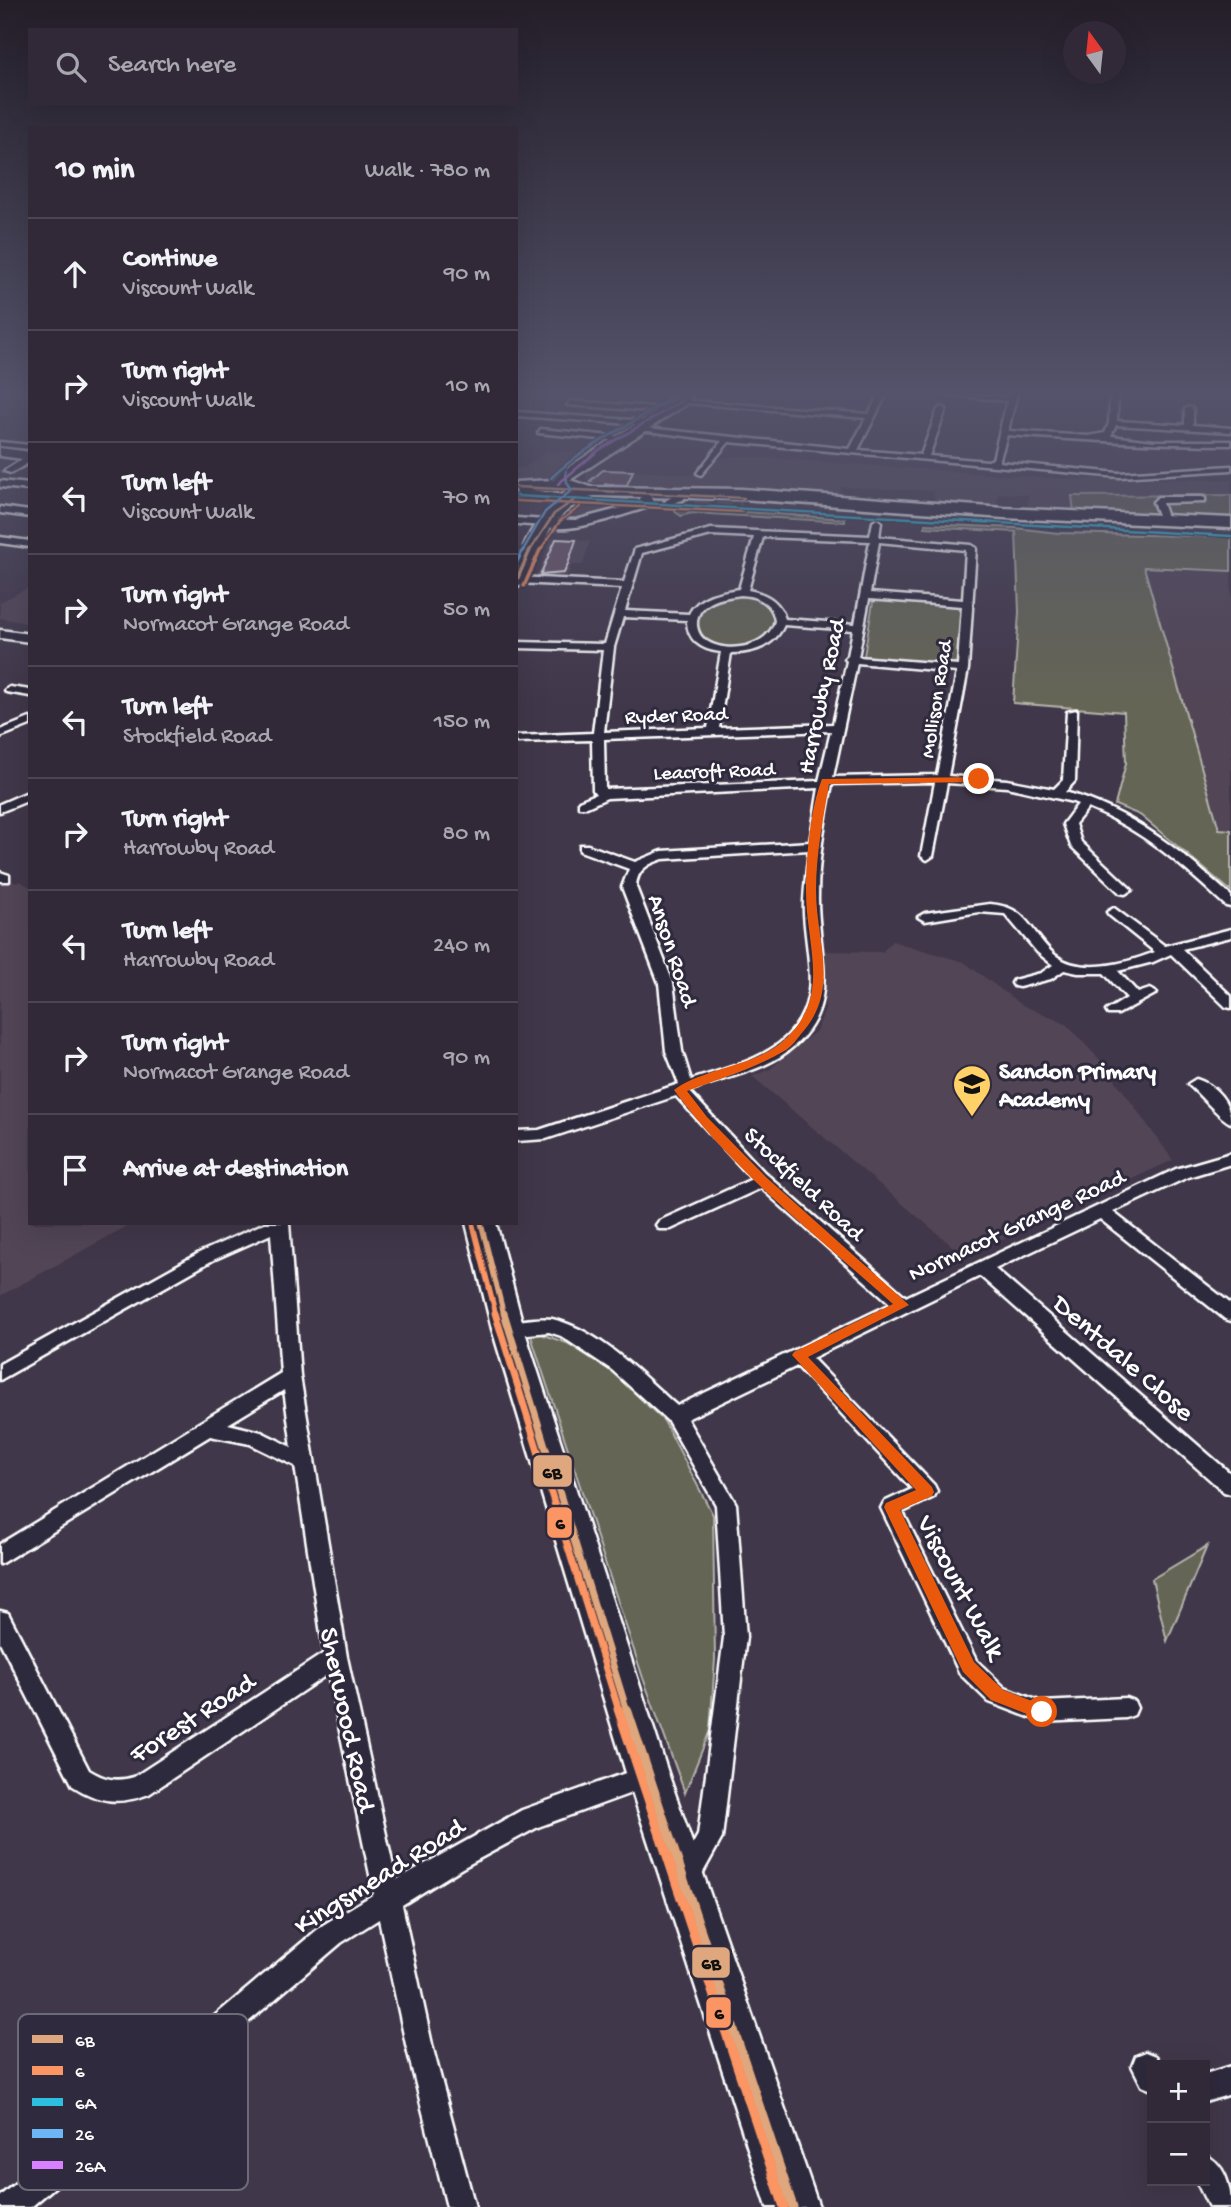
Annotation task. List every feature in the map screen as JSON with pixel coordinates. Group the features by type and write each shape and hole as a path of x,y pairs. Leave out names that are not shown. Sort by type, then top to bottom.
{"highway":[{"path":"547,520 549,496"},
{"path":"518,577 547,520 573,496"},
{"path":"612,496 646,499 698,496"},
{"path":"664,496 854,516 1045,524 1231,527"},
{"path":"769,496 982,512 1170,520 1231,527"},
{"path":"1045,524 743,500 1048,520 1231,527"},
{"path":"482,1225 508,1329 648,1776 793,2207"}],"street":[{"path":"518,522 547,520 576,524 645,505 648,503 646,499"},
{"path":"1170,520 1158,500 1202,500"},
{"path":"0,510 28,514"},
{"name":"Harrowby Road","path":"518,1136 540,1135 741,1067 785,1046 808,1020 818,997 819,976 811,892 814,846 824,783 865,596 877,522"},
{"path":"605,794 599,790 598,736 608,646 638,551 642,548 703,532 875,539 969,547 985,543"},
{"path":"743,592 759,534"},
{"path":"0,540 28,544"},
{"name":"Mollison Road","path":"927,856 962,669 968,603 969,547"},
{"path":"518,579 628,585"},
{"path":"743,592 756,594 770,601 778,611 780,622 777,631 759,646 726,650 709,646 699,639 691,628 690,617 696,608 713,596 743,592"},
{"path":"865,596 968,603"},
{"path":"619,614 690,617"},
{"path":"780,622 858,627"},
{"path":"0,634 28,638"},
{"path":"518,645 608,646"},
{"path":"713,732 726,650"},
{"path":"850,659 962,669"},
{"path":"10,690 28,693"},
{"path":"1057,793 1069,781 1073,712"},
{"path":"0,734 28,722"},
{"name":"Ryder Road","path":"518,739 837,727"},
{"path":"824,783 941,778 1005,782 1057,793 1114,813 1137,827 1231,903"},
{"name":"Leacroft Road","path":"583,804 605,794 824,783"},
{"path":"0,808 28,796"},
{"path":"1086,802 1069,824 1075,843 1125,890"},
{"name":"Anson Road","path":"684,1088 675,1059 674,1023 666,985 629,887 629,876 640,863 662,855 814,846"},
{"name":"Anson Road","path":"584,848 636,867"},
{"path":"925,917 988,907 1010,911 1055,962 1090,970 1144,961 1168,950 1231,933"},
{"path":"1112,919 1126,922 1168,950 1231,1004"},
{"path":"1019,983 1046,976 1063,965"},
{"path":"1107,968 1143,996 1114,1011"},
{"path":"1192,1082 1217,1101 1231,1118"},
{"name":"Stockfield Road","path":"684,1088 703,1119 763,1180 902,1305"},
{"name":"Normacot Grange Road","path":"675,1416 1101,1210 1182,1173 1231,1158"},
{"path":"1213,1164 1231,1175"},
{"path":"665,1225 763,1180"},
{"path":"1101,1210 1231,1314"},
{"path":"0,1373 207,1256 278,1225"},
{"name":"Sherwood Road","path":"280,1225 291,1376 336,1657 420,2049 461,2207"},
{"name":"Dentdale Close","path":"982,1268 1230,1486"},
{"path":"508,1329 549,1325 568,1331 618,1365 675,1416 726,1504 735,1637 710,1838 684,1881"},
{"name":"Viscount Walk","path":"798,1355 927,1492 891,1507 968,1667 997,1695 1042,1712 1126,1708"},
{"path":"0,1555 291,1376"},
{"path":"209,1428 254,1437 304,1461"},
{"name":"Forest Road","path":"0,1620 81,1777 96,1789 111,1793 122,1793 141,1786 336,1657"},
{"name":"Kingsmead Road","path":"237,2014 332,1934 388,1899 531,1818 648,1776"},
{"path":"1210,2086 1231,2080"},
{"path":"1210,2178 1225,2207"},
{"name":"Kingsmead Road","path":"9,2207 29,2190"}],"shaded area":[{"path":"800,496 839,496 839,498"},
{"path":"934,496 998,496 997,508 934,505"},
{"path":"1028,496 1074,496 1074,512 1028,510"},
{"path":"584,499 636,500 640,503 597,512 573,522 560,520 567,507"},
{"path":"551,538 590,541 583,565 572,565 566,579 537,576"},
{"path":"1144,567 1231,571 1231,830 1219,829"},
{"path":"28,588 28,624 0,618 0,602"},
{"path":"10,879 28,886 28,1225 129,1225 0,1296 0,883"},
{"name":"Sandon Primary Academy","path":"892,941 964,962 1022,1005 1066,1024 1103,1063 1173,1160 965,1257 752,1076 770,1069 816,1031 825,1010 826,951 882,952"}],"green space":[{"path":"1072,496 1231,496 1231,520 1074,512"},
{"path":"667,506 845,519 845,522 692,513 681,516"},
{"path":"925,524 1058,533 1231,537 1231,571 1144,567 1219,829 1231,830 1231,891 1140,815 1115,805 1126,763 1124,712 1013,703 1019,612 1016,532 925,527"},
{"path":"747,594 768,606 774,620 769,632 757,642 740,648 722,648 706,640 695,622 704,608 716,600"},
{"path":"882,599 962,607 958,662 952,665 864,656 873,602"},
{"path":"529,1330 567,1343 613,1372 664,1421 713,1515 715,1659 710,1730 685,1793 643,1678"},
{"path":"1207,1546 1167,1641 1152,1579"}],"building":[{"path":"594,499 631,499 633,502 616,507 584,504"},
{"path":"556,539 576,540 564,573 540,575"}],"tunnel":[{"path":"643,496 742,503"}],"transit line":[{"name":"6A","path":"518,496 1231,536"},
{"name":"26","path":"518,559 545,512 561,496"},
{"name":"6B","path":"702,496 744,498"},
{"name":"6B","path":"518,578 532,546 546,524 554,514 576,499"},
{"name":"6","path":"518,501 742,512"},
{"name":"6","path":"524,586 552,531 569,513 580,507"},
{"name":"6","path":"473,1225 500,1332 640,1779 784,2207"},
{"name":"6B","path":"482,1225 508,1329 648,1776 793,2207"}],"place":[{"name":"Sandon Primary Academy","path":"972,1118"}],"route":[{"path":"979,779 825,781 814,846 811,892 819,976 818,997 808,1020 785,1046 741,1067 680,1090 703,1119 763,1180 902,1305 798,1355 927,1492 891,1507 968,1667 997,1695 1042,1712"}]}
